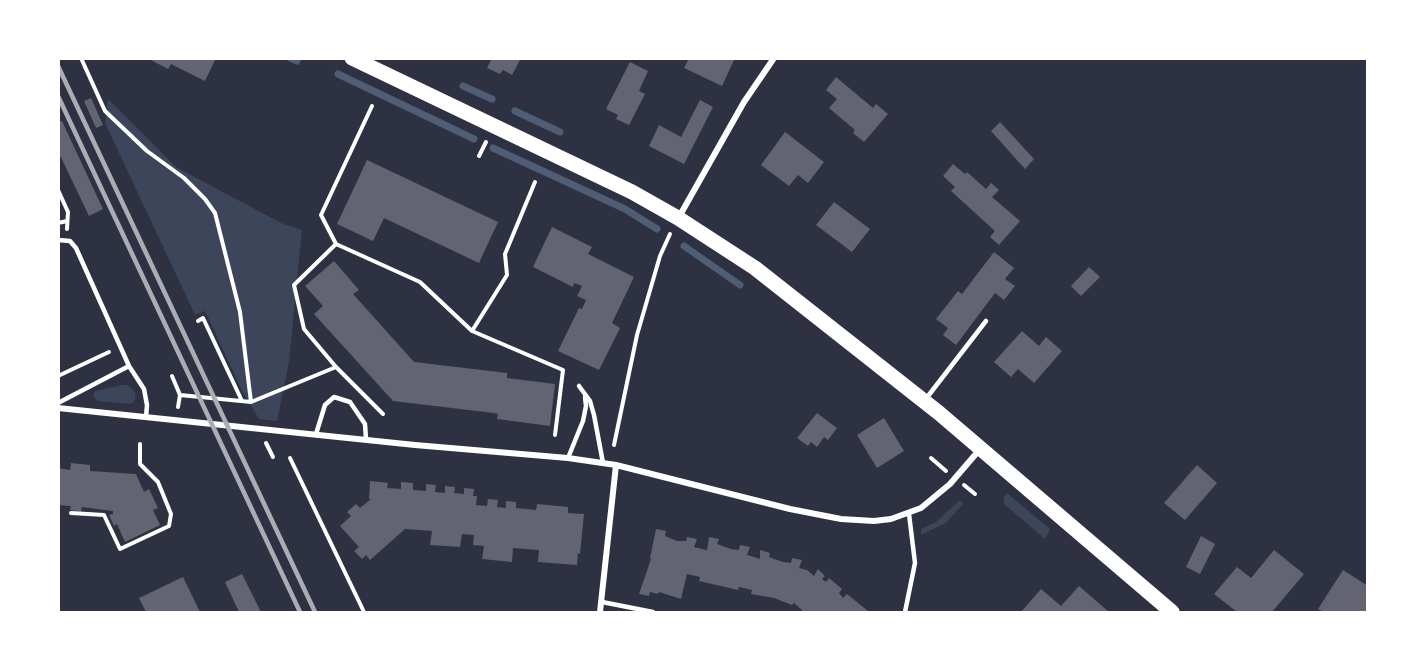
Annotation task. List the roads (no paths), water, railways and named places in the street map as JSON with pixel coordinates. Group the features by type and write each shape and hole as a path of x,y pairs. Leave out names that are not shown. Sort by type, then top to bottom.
{"main road":[{"path":"352,58 560,157 678,218 755,268 981,448 1172,612"}],"street":[{"path":"678,218 744,102 774,58"},
{"path":"58,408 568,458 616,465 790,509 841,519 874,521 891,519 921,508 940,494 981,448"},
{"path":"600,612 616,465"}],"lane":[{"path":"58,240 66,240 76,248 129,366 144,389 147,405 146,417"},
{"path":"924,401 986,321"},
{"path":"58,403 129,366"},
{"path":"579,386 590,401 603,463"},
{"path":"568,458 583,421 586,406 585,394"},
{"path":"315,434 325,405 334,397 350,402 365,424 366,439"},
{"path":"905,612 915,563 909,514"},
{"path":"602,602 653,612"}],"waterway":[{"path":"290,58 297,61"},
{"path":"338,74 474,139"},
{"path":"463,86 492,99"},
{"path":"515,111 560,132"},
{"path":"493,148 625,209 657,229"},
{"path":"684,246 740,285"}],"railway":[{"path":"58,66 315,612"},
{"path":"58,96 300,612"}]}
